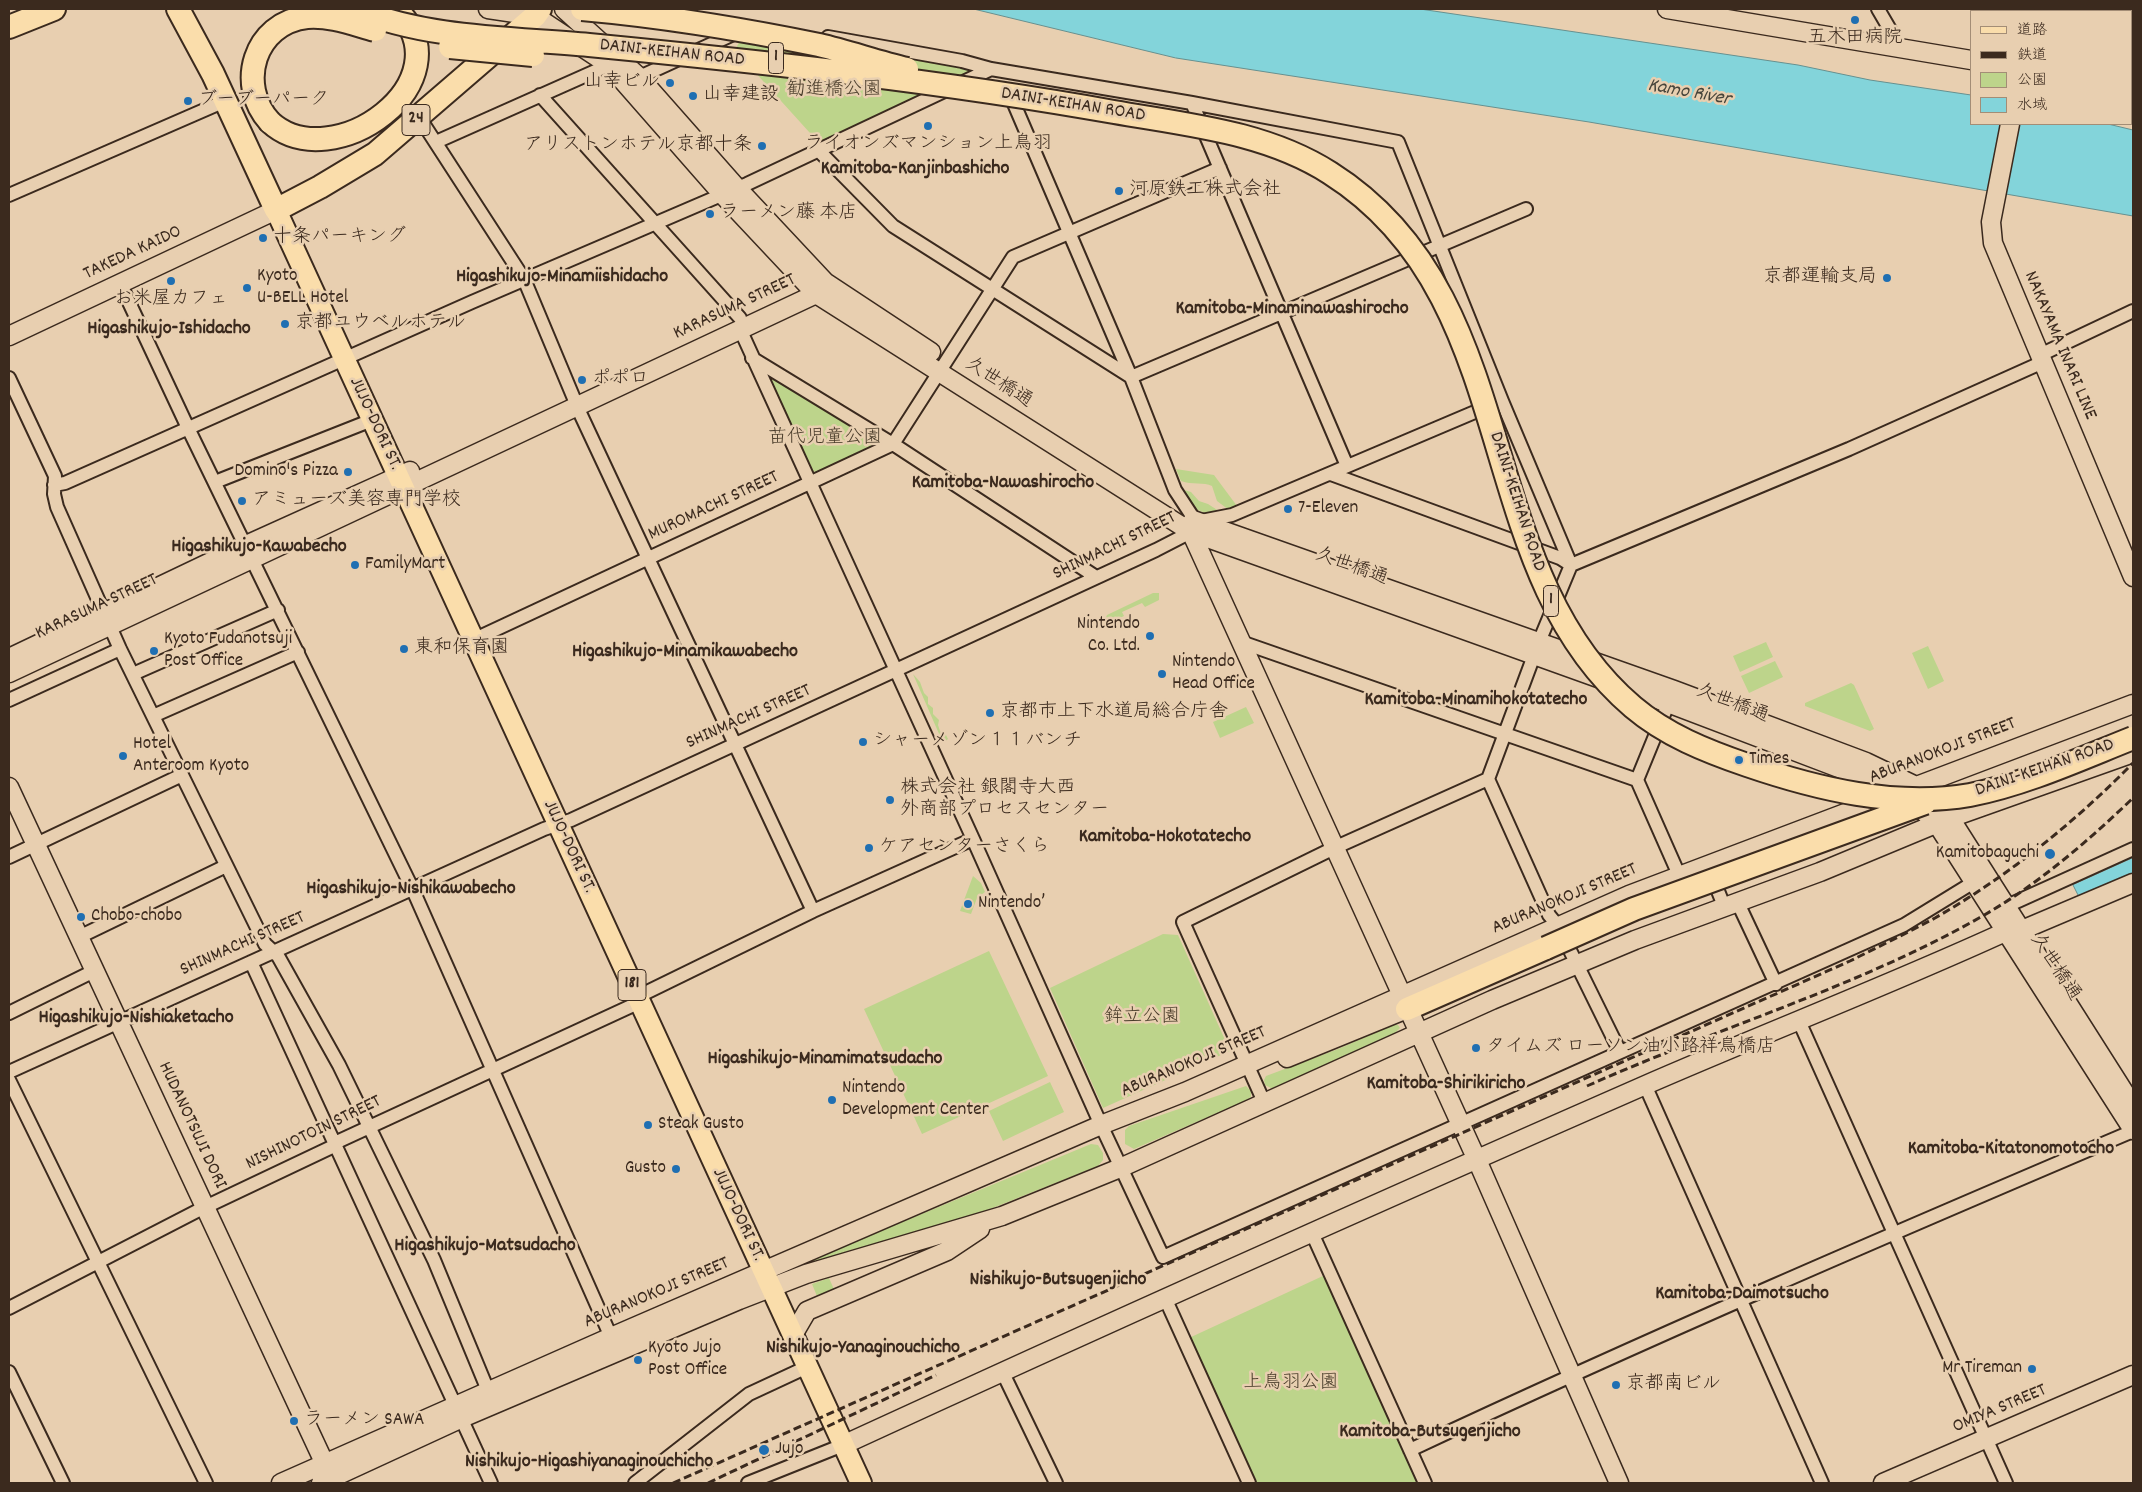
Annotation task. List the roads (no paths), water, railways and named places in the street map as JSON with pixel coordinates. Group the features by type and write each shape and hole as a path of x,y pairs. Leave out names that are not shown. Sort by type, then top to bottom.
{"highway":[{"path":"10,25 54,9"},
{"path":"178,9 213,74 276,210"},
{"path":"192,9 213,74"},
{"name":"DAINI-KEIHAN ROAD","path":"355,9 392,22 450,32 729,59 1019,96 1254,139 1306,159 1358,193 1403,236 1438,288 1464,346 1550,598 1573,639 1595,668 1614,690 1656,724 1707,751 1761,770 1851,792 1916,799 1972,794 2003,786 2133,738"},
{"name":"DAINI-KEIHAN ROAD","path":"383,9 450,23 659,44 952,79 1098,104 1168,122"},
{"path":"396,9 407,23 414,37 417,61 408,87 388,110 360,128 328,138 309,140 291,136 270,122 260,110 254,96 251,74 254,61 263,42 274,31 294,21 309,17 342,21 424,43 494,53 729,59"},
{"path":"582,9 659,17 741,30 819,45 952,79"},
{"name":"24","path":"276,210 320,187 375,154 538,13"},
{"path":"1404,1003 1546,948 1634,909 2133,728"}],"main road":[{"name":"JUJO-DORI ST.","path":"276,210 860,1483"}],"street":[{"path":"488,9 538,13"},
{"name":"久世橋通","path":"564,9 633,80 730,192 816,287 1194,527 1671,696 1780,738 1897,794 1944,821 2007,906 2014,931"},
{"path":"1667,9 1970,60"},
{"path":"1878,9 1892,33 1893,47"},
{"name":"久世橋通","path":"538,13 633,80"},
{"path":"633,80 721,41 730,34 761,25 962,60 996,70 1192,103 1398,142 1502,401 1572,565"},
{"path":"436,142 609,64"},
{"path":"54,485 65,483 524,279 730,192 996,70"},
{"path":"996,70 1131,377 1175,490 1194,527 1241,642 1477,1160 1619,1483"},
{"path":"540,95 740,324 752,358 973,839 1100,1126 1163,1257 1904,926 1974,882"},
{"path":"9,195 225,101"},
{"path":"1192,103 1347,466"},
{"path":"419,117 524,279 575,400 813,912"},
{"name":"NAKAYAMA INARI LINE","path":"2010,125 1991,222 1996,251 2133,577"},
{"path":"819,151 893,226 1131,377"},
{"path":"893,444 1013,257 1220,168"},
{"name":"TAKEDA KAIDO","path":"9,336 276,210"},
{"path":"1131,377 1440,248 1526,210"},
{"path":"120,283 188,428 413,890 611,1337"},
{"name":"KARASUMA STREET","path":"9,673 108,619 816,287"},
{"path":"1264,1102 1182,922 1334,848 1488,779 1506,735 1536,649 1572,565 1848,449 2042,359 2133,311"},
{"path":"752,358 893,444 1096,577"},
{"path":"9,378 55,476 54,485 57,507 120,649 265,944 278,956 308,1006 434,1260 489,1392"},
{"name":"SHINMACHI STREET","path":"9,1072 896,672 1096,577 1194,527 1232,515 1502,401"},
{"path":"215,482 372,420"},
{"name":"MUROMACHI STREET","path":"473,640 893,444"},
{"path":"1331,474 1560,558 1572,565"},
{"path":"133,674 278,610"},
{"name":"KARASUMA STREET","path":"9,658 108,619"},
{"path":"1241,642 1637,780"},
{"path":"9,700 120,649"},
{"path":"153,716 298,652"},
{"path":"1671,696 1637,780 1680,875"},
{"name":"ABURANOKOJI STREET","path":"281,1483 328,1477 459,1412 619,1350 1100,1126 1249,1068 1358,1031 1404,1003 1558,926 1708,864 2133,704"},
{"name":"久世橋通","path":"1780,738 1866,762 1916,786 1935,801 1974,882 2014,931 2091,1052 2133,1130"},
{"name":"ABURANOKOJI STREET","path":"459,1412 489,1392 611,1337 767,1280 806,1274 1002,1216 1120,1168 1576,964 1731,903 1820,872 1944,821 2133,753"},
{"path":"9,857 35,843 182,775"},
{"path":"1488,779 1549,915 1558,926 1620,1052"},
{"name":"HUDANOTSUJI DORI","path":"9,787 206,1206 328,1477"},
{"name":"NISHINOTOIN STREET","path":"9,1308 206,1206 492,1070 813,912 973,839"},
{"path":"2007,906 2133,849"},
{"path":"1708,864 1776,984"},
{"path":"79,937 226,866"},
{"path":"748,1483 843,1445 1002,1371 1645,1085 2133,883"},
{"path":"251,962 491,1483"},
{"path":"9,1013 94,971"},
{"path":"1799,1021 2006,1483"},
{"name":"久世橋通","path":"2091,1052 2133,1106"},
{"path":"9,1080 206,1483"},
{"path":"1645,1085 1822,1483"},
{"path":"1410,1450 1571,1375 1742,1301 1894,1232 2133,1130"},
{"path":"792,1335 807,1311 947,1251 1002,1216"},
{"path":"1312,1233 1425,1483"},
{"path":"1165,1298 1249,1483"},
{"path":"635,1483 749,1394 807,1366"},
{"path":"1002,1371 1056,1483"},
{"path":"9,1372 63,1483"},
{"name":"OMIYA STREET","path":"1883,1483 2133,1375"}],"water":[{"name":"Kamo River","path":"974,9 1420,9 1798,65 1870,80 1970,95 1970,125 2112,125 2133,130 2133,216 1589,122 1176,58"},
{"path":"2133,858 2133,873 2079,897 2073,885"}],"railway":[{"path":"673,1483 1850,961 1935,918 2014,866 2064,827 2133,763"},
{"path":"1587,1086 1835,987 1932,943 2000,906 2040,878 2079,847 2133,798"},
{"path":"708,1483 936,1375"}],"place":[{"name":"五木田病院","path":"1855,20"},
{"name":"山幸ビル","path":"670,83"},
{"name":"山幸建設","path":"693,96"},
{"name":"ブーブーパーク","path":"188,101"},
{"name":"ライオンズマンション上鳥羽","path":"928,126"},
{"name":"アリストンホテル京都十条","path":"762,146"},
{"name":"河原鉄工株式会社","path":"1119,191"},
{"name":"ラーメン藤 本店","path":"710,214"},
{"name":"十条パーキング","path":"263,238"},
{"name":"京都運輸支局","path":"1887,278"},
{"name":"お米屋カフェ","path":"171,281"},
{"name":"Kyoto U-BELL Hotel","path":"247,288"},
{"name":"京都ユウベルホテル","path":"285,324"},
{"name":"ポポロ","path":"582,380"},
{"name":"Domino's Pizza","path":"348,472"},
{"name":"アミューズ美容専門学校","path":"242,501"},
{"name":"7-Eleven","path":"1288,509"},
{"name":"FamilyMart","path":"355,565"},
{"name":"Nintendo Co. Ltd.","path":"1150,636"},
{"name":"東和保育園","path":"404,649"},
{"name":"Kyoto Fudanotsuji Post Office","path":"154,651"},
{"name":"Nintendo Head Office","path":"1162,674"},
{"name":"京都市上下水道局総合庁舎","path":"990,713"},
{"name":"シャーメゾン１１バンチ","path":"863,742"},
{"name":"Hotel Anteroom Kyoto","path":"123,756"},
{"name":"Times","path":"1739,760"},
{"name":"株式会社 銀閣寺大西 外商部プロセスセンター","path":"890,800"},
{"name":"ケアセンターさくら","path":"869,848"},
{"name":"Kamitobaguchi","path":"2050,854"},
{"name":"Nintendo’","path":"968,904"},
{"name":"Chobo-chobo","path":"81,917"},
{"name":"タイムズ ローソン油小路祥鳥橋店","path":"1476,1048"},
{"name":"Nintendo Development Center","path":"832,1100"},
{"name":"Steak Gusto","path":"648,1125"},
{"name":"Gusto","path":"676,1169"},
{"name":"Kyoto Jujo Post Office","path":"638,1360"},
{"name":"Mr Tireman","path":"2032,1369"},
{"name":"京都南ビル","path":"1616,1385"},
{"name":"ラーメン SAWA","path":"294,1421"},
{"name":"Jujo","path":"764,1450"}],"district":[{"name":"Kamitoba-Kanjinbashicho","path":"915,170"},
{"name":"Higashikujo-Minamiishidacho","path":"562,278"},
{"name":"Kamitoba-Minaminawashirocho","path":"1292,310"},
{"name":"Higashikujo-Ishidacho","path":"169,330"},
{"name":"Kamitoba-Nawashirocho","path":"1003,484"},
{"name":"Higashikujo-Kawabecho","path":"259,548"},
{"name":"Higashikujo-Minamikawabecho","path":"685,653"},
{"name":"Kamitoba-Minamihokotatecho","path":"1476,701"},
{"name":"Kamitoba-Hokotatecho","path":"1165,838"},
{"name":"Higashikujo-Nishikawabecho","path":"411,890"},
{"name":"Higashikujo-Nishiaketacho","path":"136,1019"},
{"name":"Higashikujo-Minamimatsudacho","path":"825,1060"},
{"name":"Kamitoba-Shirikiricho","path":"1446,1085"},
{"name":"Kamitoba-Kitatonomotocho","path":"2011,1150"},
{"name":"Higashikujo-Matsudacho","path":"485,1247"},
{"name":"Nishikujo-Butsugenjicho","path":"1058,1281"},
{"name":"Kamitoba-Daimotsucho","path":"1742,1295"},
{"name":"Nishikujo-Yanaginouchicho","path":"863,1349"},
{"name":"Kamitoba-Butsugenjicho","path":"1430,1433"},
{"name":"Nishikujo-Higashiyanaginouchicho","path":"589,1463"}],"park label":[{"name":"勧進橋公園","path":"834,91"},
{"name":"苗代児童公園","path":"825,439"},
{"name":"鉾立公園","path":"1142,1018"},
{"name":"上鳥羽公園","path":"1291,1384"}]}
